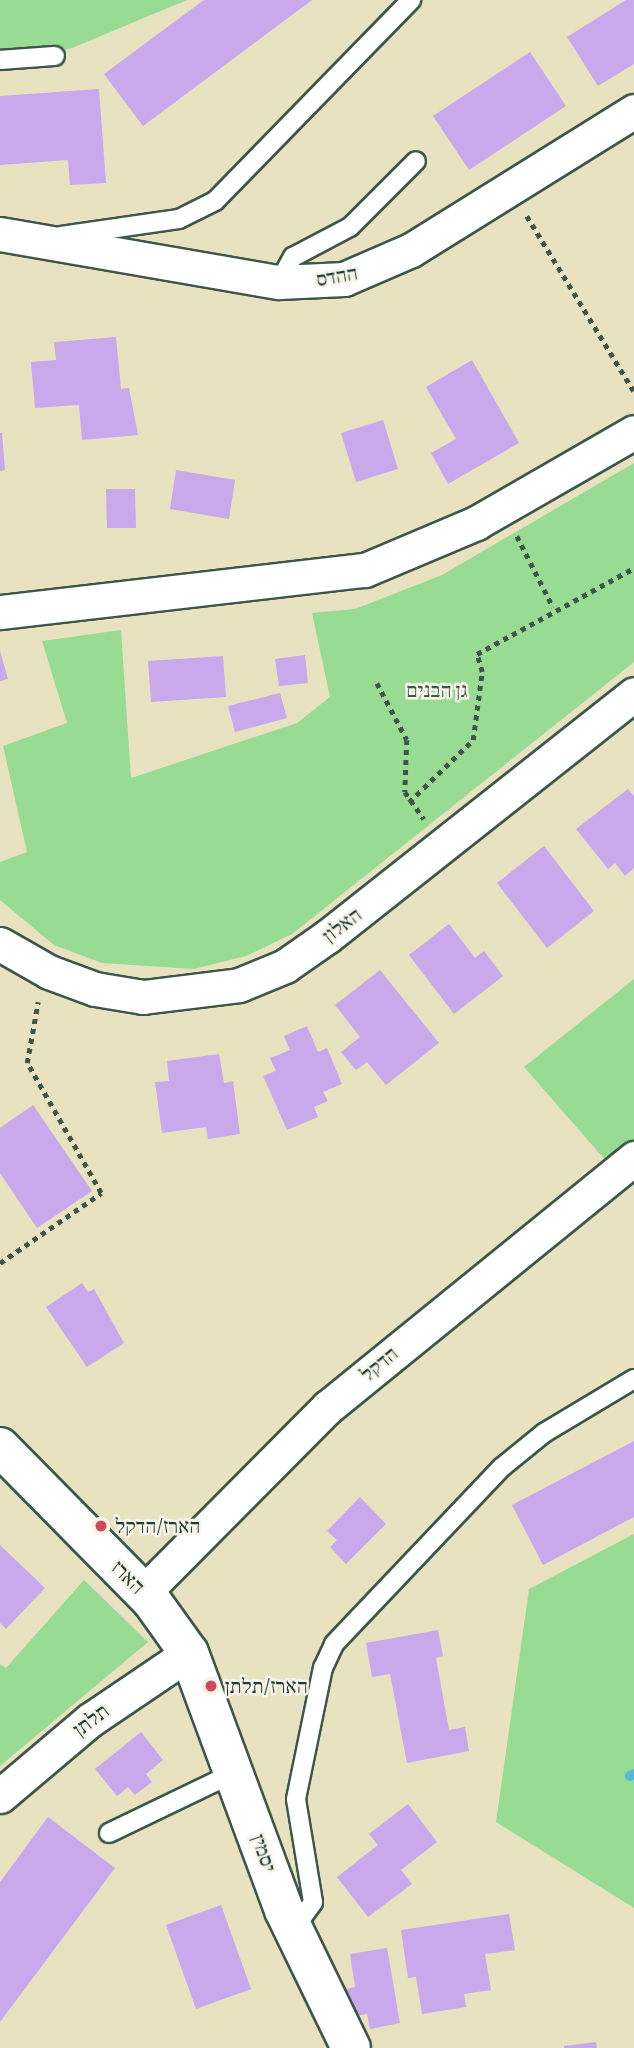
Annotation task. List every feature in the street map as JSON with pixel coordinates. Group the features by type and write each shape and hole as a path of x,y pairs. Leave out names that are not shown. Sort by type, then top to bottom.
{"street":[{"name":"ההדס","path":"0,234 279,282 344,279 372,269 634,111"},
{"path":"0,612 347,574 414,552 502,507 634,432"},
{"name":"האלון","path":"0,944 46,970 95,989 143,997 239,985 296,958 446,844 634,694"},
{"name":"הדקל","path":"144,1592 328,1407 634,1158"},
{"name":"הארז","path":"0,1447 144,1592 189,1653"},
{"name":"יסמין","path":"189,1653 236,1772 293,1931 351,2048"},
{"name":"תלתן","path":"0,1796 90,1720 189,1653"}],"lane":[{"path":"44,241 179,219 215,201 411,0"},
{"path":"0,60 55,56"},
{"path":"279,282 293,257 350,227 416,161"},
{"path":"293,1931 313,1902 296,1799 334,1644 501,1468 544,1433 634,1379"},
{"path":"108,1833 236,1772"}],"path":[{"path":"509,188 634,391"},
{"path":"502,507 554,607"},
{"path":"409,802 473,740 482,672 477,654 554,607 634,568"},
{"path":"377,683 407,740 409,802 446,844"},
{"path":"0,1263 101,1194 27,1063 46,970"}],"green space":[{"path":"0,0 187,0 72,48 0,62"},
{"name":"גן הבנים","path":"634,463 634,662 292,934 246,956 194,969 102,963 54,945 0,900 0,862 27,852 3,746 67,723 42,641 121,630 131,778 297,723 330,697 312,613 355,609 442,575"},
{"path":"634,979 634,1139 607,1162 524,1067"},
{"path":"634,1534 634,1908 496,1822 529,1589"},
{"path":"84,1580 148,1642 0,1766 0,1664 6,1668"}],"building":[{"path":"204,0 312,0 143,126 104,74"},
{"path":"626,0 634,0 634,64 598,86 567,37"},
{"path":"530,52 566,106 469,170 433,116"},
{"path":"99,89 106,183 70,185 68,160 0,165 0,96"},
{"path":"116,337 121,389 129,388 138,435 82,440 79,405 35,408 31,362 56,360 54,342"},
{"path":"472,360 519,443 448,484 431,453 456,439 426,387"},
{"path":"383,420 398,469 356,482 341,433"},
{"path":"0,433 5,470 0,471"},
{"path":"176,470 235,480 229,519 170,509"},
{"path":"106,489 135,489 136,528 107,528"},
{"path":"0,651 8,679 0,681"},
{"path":"305,655 308,683 279,686 275,659"},
{"path":"223,656 226,697 151,702 148,661"},
{"path":"280,693 287,718 235,732 228,706"},
{"path":"628,789 634,796 634,868 625,876 615,863 608,869 576,829"},
{"path":"544,846 594,911 547,948 497,883"},
{"path":"449,924 475,958 484,951 503,976 454,1014 409,955"},
{"path":"380,970 439,1043 386,1085 367,1062 356,1070 341,1052 360,1037 335,1005"},
{"path":"307,1026 318,1052 327,1048 342,1084 323,1092 328,1101 314,1107 318,1117 287,1130 263,1076 276,1071 270,1058 290,1050 284,1036"},
{"path":"219,1054 224,1083 233,1081 240,1134 208,1139 206,1127 162,1133 155,1082 169,1081 167,1061"},
{"path":"33,1105 92,1191 37,1228 0,1173 0,1128"},
{"path":"82,1283 88,1292 94,1289 124,1343 87,1367 46,1307"},
{"path":"634,1441 634,1517 543,1565 512,1505"},
{"path":"360,1497 386,1524 346,1564 330,1547 337,1540 327,1531"},
{"path":"0,1545 45,1588 6,1629 0,1623"},
{"path":"438,1630 443,1656 436,1658 449,1730 465,1727 469,1751 407,1763 390,1674 372,1677 366,1643"},
{"path":"141,1732 163,1760 146,1774 152,1782 135,1795 128,1787 117,1796 95,1769"},
{"path":"408,1804 437,1842 401,1870 412,1884 368,1917 337,1877 378,1845 369,1834"},
{"path":"48,1817 115,1868 0,2022 0,1882"},
{"path":"221,1905 251,1989 196,2009 166,1925"},
{"path":"509,1914 515,1950 485,1954 491,1990 464,1994 466,2007 422,2014 416,1977 408,1978 401,1930"},
{"path":"387,1948 400,2023 370,2029 367,2014 349,2017 345,1989 355,1987 350,1954"},
{"path":"596,2042 597,2048 564,2048 564,2046"}],"waterway":[{"path":"630,1776 634,1774"}],"place":[{"name":"הארז/הדקל","path":"101,1526"},
{"name":"הארז/תלתן","path":"211,1686"}]}
